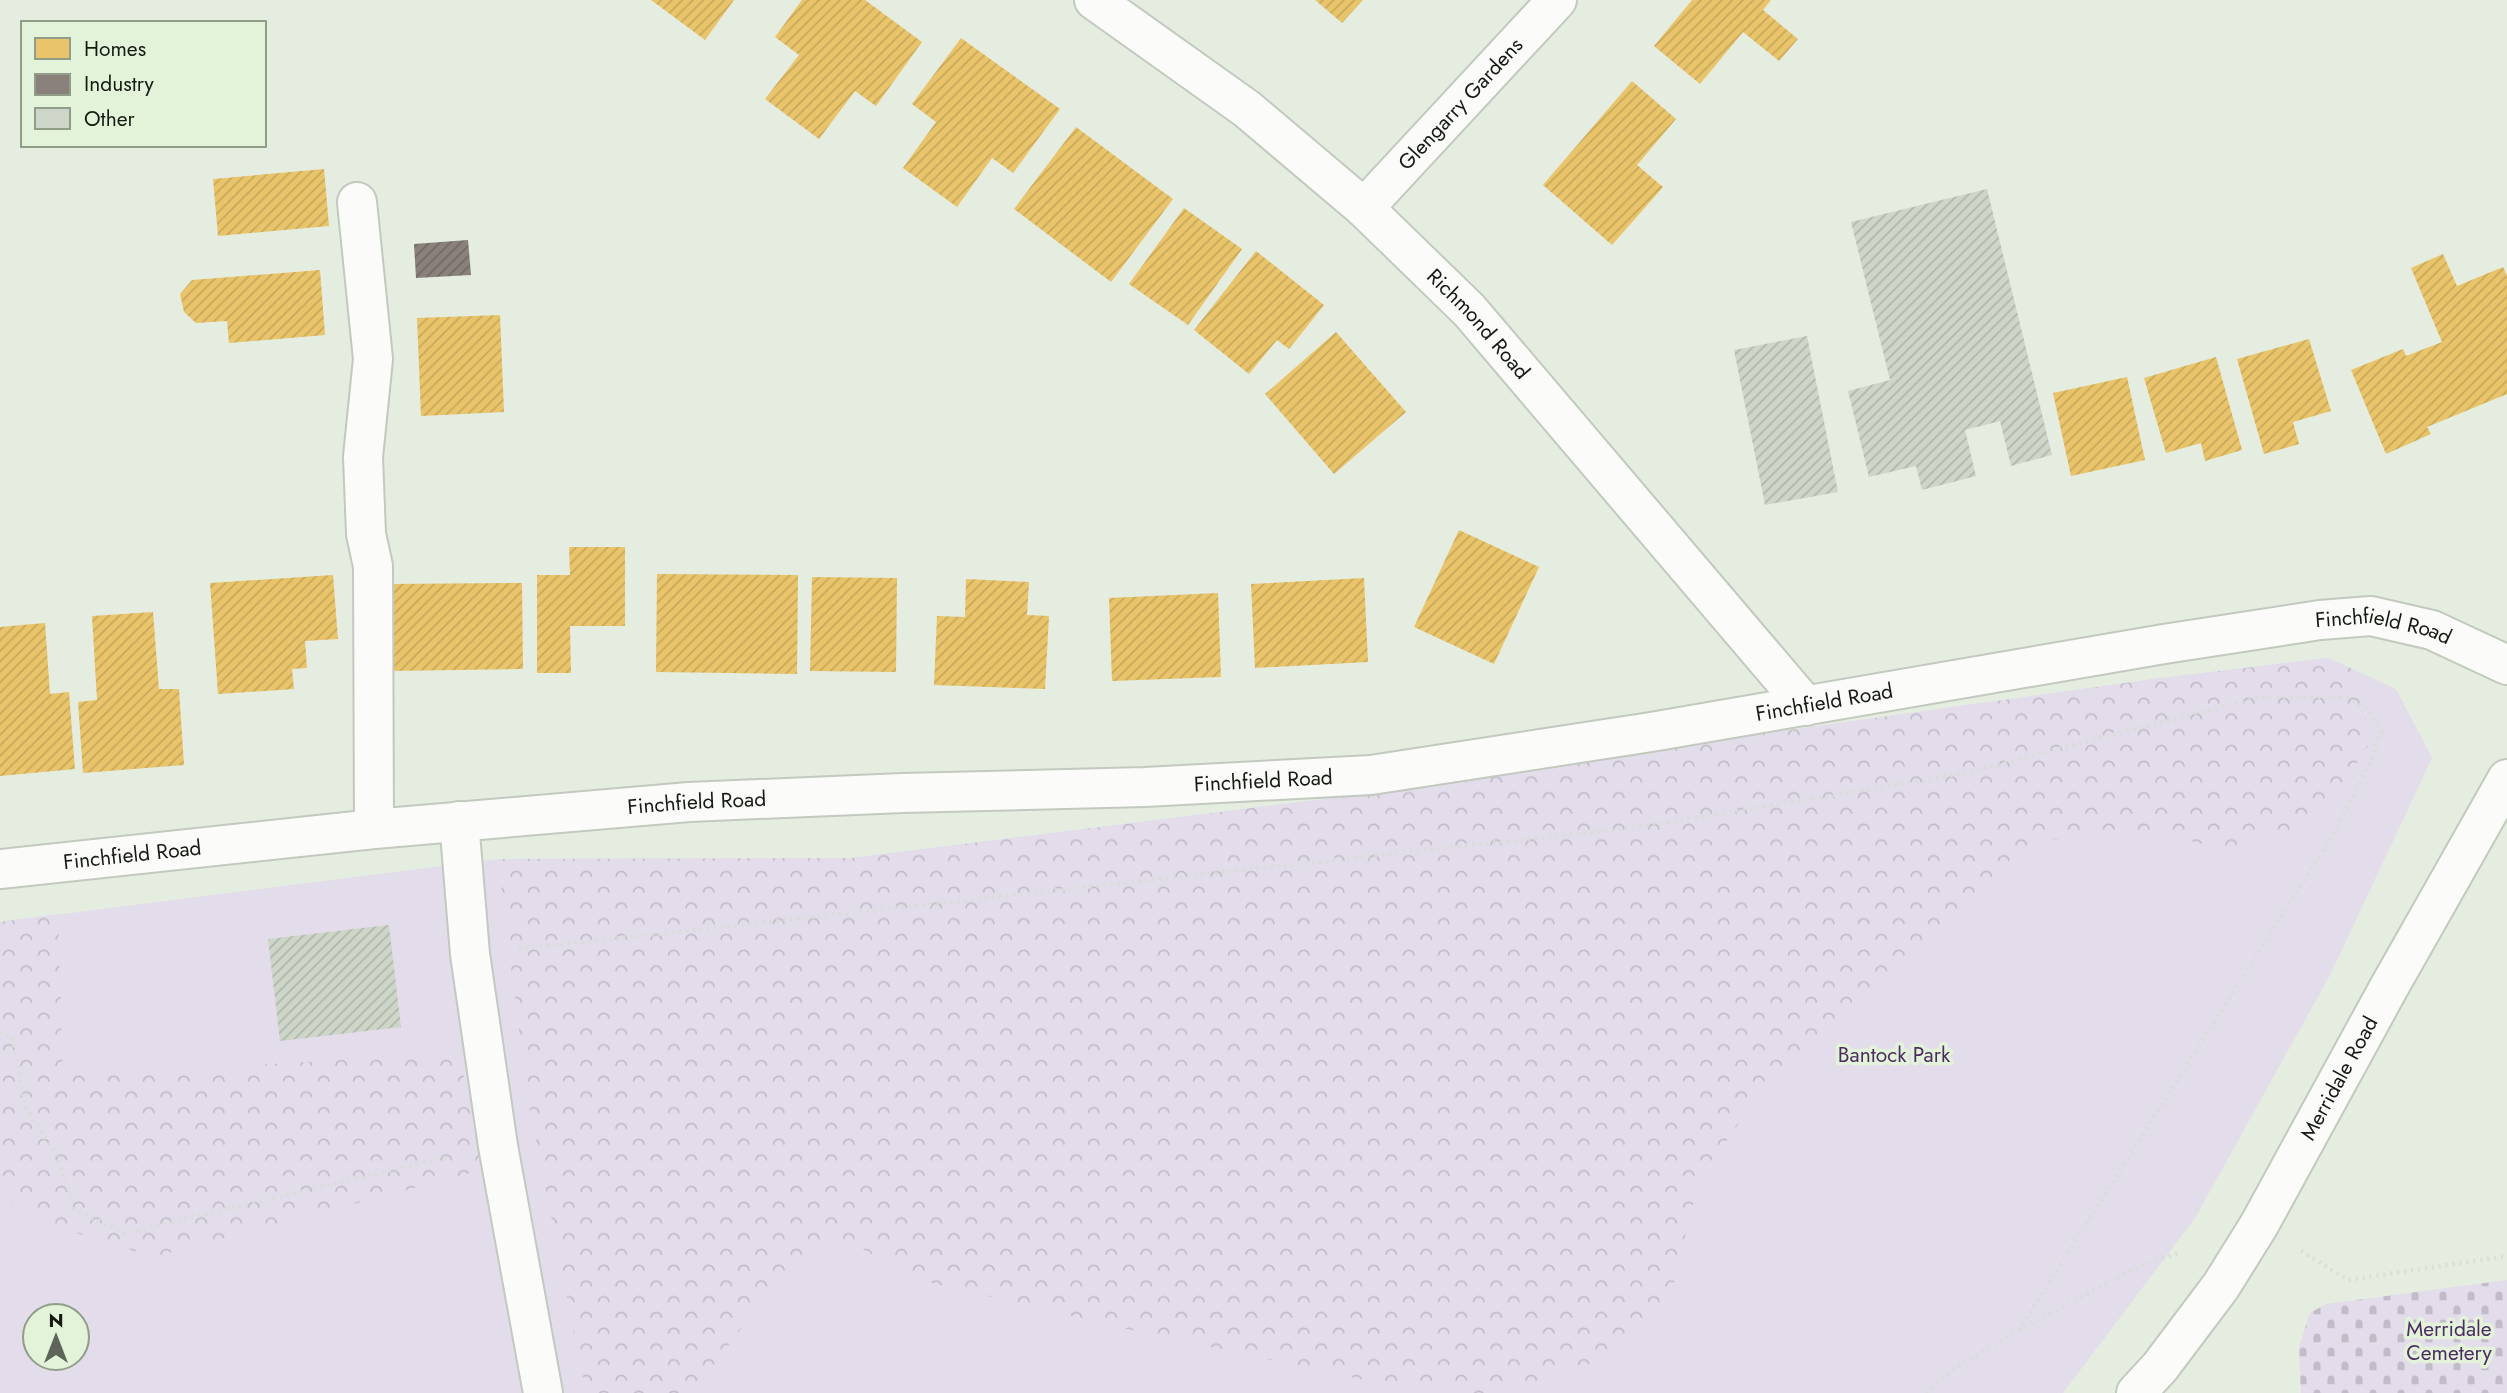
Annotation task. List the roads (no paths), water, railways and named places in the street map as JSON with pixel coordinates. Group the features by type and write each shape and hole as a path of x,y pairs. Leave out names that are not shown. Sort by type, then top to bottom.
{"street":[{"name":"Richmond Road","path":"1094,0 1247,109 1364,208 1469,310 1806,706"},
{"name":"Glengarry Gardens","path":"1364,208 1557,0"},
{"path":"357,202 373,359 363,457 366,534 373,566 374,829"},
{"name":"Finchfield Road","path":"0,869 374,829 689,802 1145,787 1371,775 2320,620 2371,617 2432,630 2507,665"},
{"name":"Merridale Road","path":"2157,1384 2259,1225 2507,779"},
{"path":"459,821 470,954 498,1146 543,1393"}],"park label":[{"name":"Bantock Park","path":"1894,1055"},
{"name":"Merridale Cemetery","path":"2449,1341"}]}
